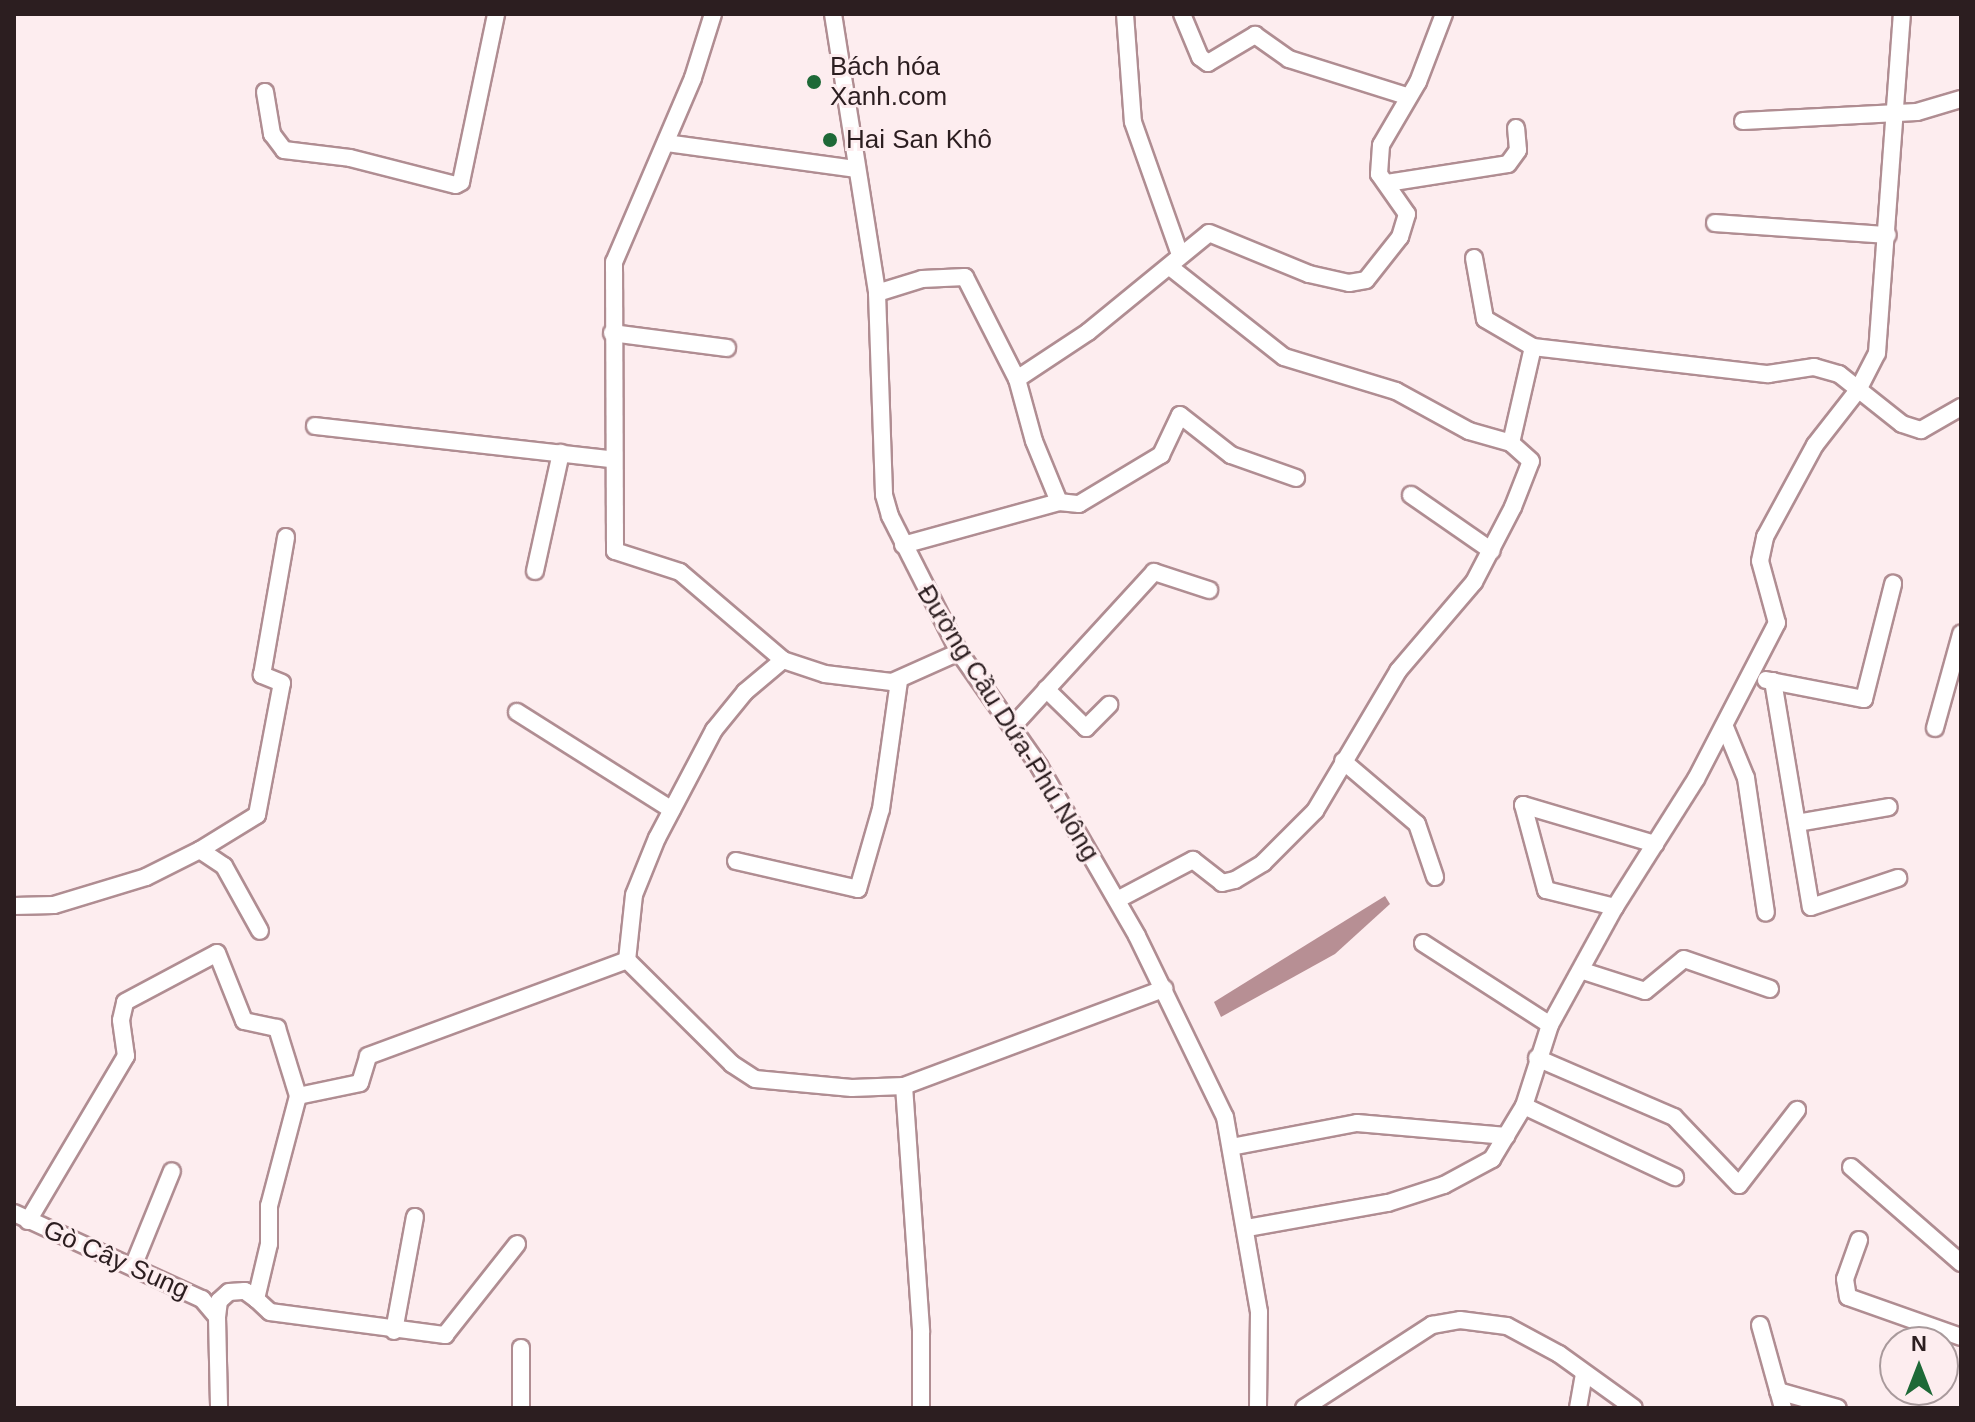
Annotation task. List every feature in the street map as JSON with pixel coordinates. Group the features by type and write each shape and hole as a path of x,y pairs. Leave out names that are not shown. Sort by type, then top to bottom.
{"street":[{"path":"265,92 272,134 284,150 350,158 456,185 496,14"},
{"path":"713,14 666,143 614,262 611,459 615,551 680,572 783,660 850,679 899,681 959,652"},
{"name":"Đường Cầu Dứa-Phú Nông","path":"833,14 877,293 884,495 903,545 959,652 1013,726 1117,900 1164,989 1225,1117 1247,1228 1259,1312 1258,1408"},
{"path":"1117,900 1193,860 1222,883 1263,863 1315,811 1398,671 1492,551 1531,467 1528,453 1511,443 1469,431 1396,391 1284,357 1175,261 1133,122 1125,14"},
{"path":"1182,14 1200,57 1208,63 1255,35 1289,59 1406,96"},
{"path":"1017,379 1175,261 1202,236 1216,232 1309,274 1357,283 1384,263 1406,223 1405,205 1379,174 1381,145 1406,96 1418,82 1444,14"},
{"path":"1247,1228 1388,1203 1444,1185 1492,1159 1524,1106 1550,1025 1583,971 1615,907 1725,727 1777,623 1760,561 1765,537 1815,445 1858,390 1877,353 1898,109 1902,14"},
{"path":"1743,121 1898,109 1917,112 1961,99"},
{"path":"1387,183 1508,164 1518,150 1516,128"},
{"path":"666,143 856,169"},
{"path":"1715,223 1888,235"},
{"path":"1474,258 1485,319 1533,347 1768,374 1814,367 1839,374 1902,424 1921,430 1961,407"},
{"path":"877,293 922,279 965,277 1017,379 1034,441 1059,502"},
{"path":"612,333 727,348"},
{"path":"1511,443 1533,347"},
{"path":"903,545 1059,502 1079,504 1161,455 1180,415 1231,455 1296,478"},
{"path":"315,426 611,459"},
{"path":"535,571 561,453"},
{"path":"1411,495 1492,551"},
{"path":"14,906 54,905 146,877 200,850 257,815 282,683 262,675 286,537"},
{"path":"1013,726 1154,572 1209,590"},
{"path":"1750,677 1864,699 1893,584"},
{"path":"1935,728 1961,634"},
{"path":"627,960 634,895 672,810 728,711 783,660"},
{"path":"736,861 858,889 881,809 899,681"},
{"path":"1773,681 1811,907 1898,878"},
{"path":"1046,689 1086,728 1109,705"},
{"path":"517,712 672,810"},
{"path":"1725,727 1746,778 1766,913"},
{"path":"1343,761 1417,824 1435,877"},
{"path":"1615,907 1546,890 1523,805 1655,844"},
{"path":"1797,823 1889,807"},
{"path":"200,850 224,866 260,931"},
{"path":"1423,943 1550,1025"},
{"path":"21,1217 126,1056 121,1020 125,1002 217,953 244,1021 277,1028 298,1096 269,1206 269,1244 256,1299"},
{"path":"1583,971 1645,991 1684,959 1770,989"},
{"path":"627,960 745,1075 839,1087 904,1086 1164,989"},
{"path":"298,1096 360,1083 368,1056 627,960"},
{"path":"1537,1058 1674,1117 1739,1185 1797,1110"},
{"path":"904,1086 921,1332 921,1408"},
{"path":"1524,1106 1675,1177"},
{"path":"1231,1147 1357,1123 1506,1136"},
{"path":"1851,1167 1961,1263"},
{"path":"134,1264 172,1171"},
{"name":"Gò Cây Sung","path":"21,1217 134,1264 202,1299 217,1317 219,1408"},
{"path":"394,1331 415,1217"},
{"path":"1859,1240 1845,1279 1848,1297 1961,1337"},
{"path":"217,1317 219,1301 229,1292 245,1291 270,1312 394,1331 445,1335 517,1244"},
{"path":"1304,1408 1432,1325 1460,1320 1507,1326 1634,1408"},
{"path":"1760,1325 1783,1408"},
{"path":"521,1348 521,1408"},
{"path":"1578,1408 1584,1374"},
{"path":"1778,1391 1838,1408"}],"shaded area":[{"path":"1385,896 1390,904 1335,954 1221,1017 1214,1002"}],"place":[{"name":"Bách hóa Xanh.com","path":"814,82"},
{"name":"Hai San Khô","path":"830,140"}]}
